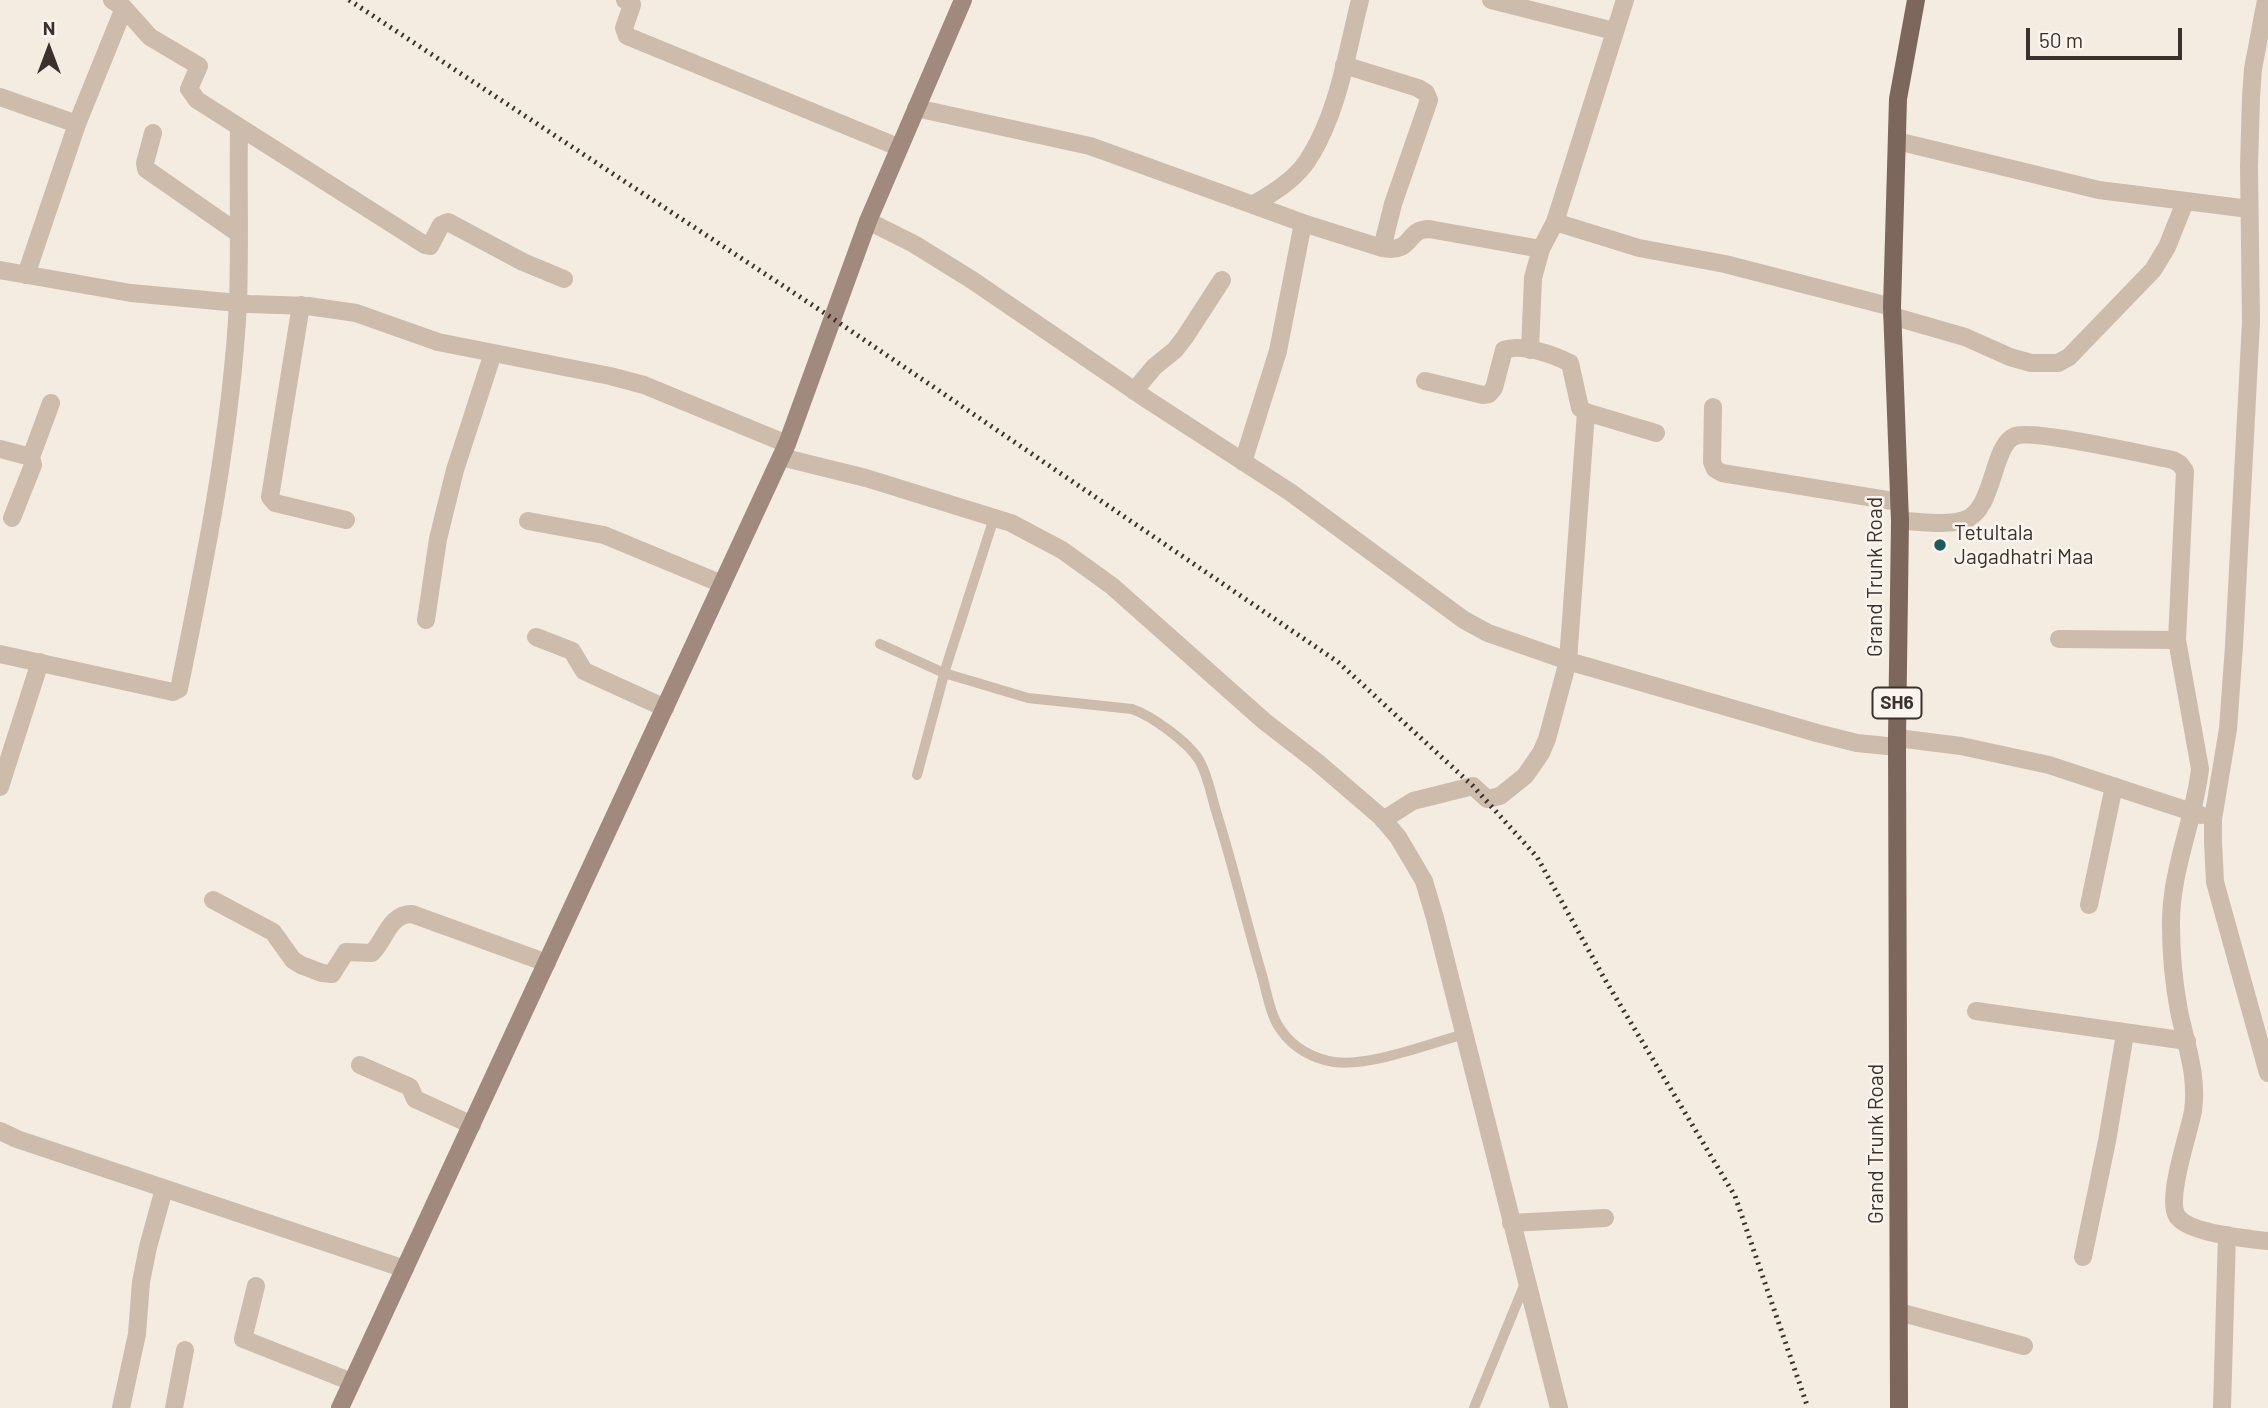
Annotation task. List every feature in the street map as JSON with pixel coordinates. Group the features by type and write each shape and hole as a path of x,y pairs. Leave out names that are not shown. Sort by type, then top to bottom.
{"main road":[{"name":"Grand Trunk Road","path":"1899,1408 1897,743 1900,521 1892,312 1898,99 1916,0"}],"street":[{"path":"625,0 632,5 624,28 627,36 898,147"},
{"path":"341,1408 784,450 898,147 963,0"},
{"path":"1254,204 1277,191 1311,157 1326,124 1360,0"},
{"path":"1491,0 1614,31"},
{"path":"1530,350 1533,278 1541,249 1555,222 1625,0"},
{"path":"2266,0 2253,69 2249,166 2250,322 2233,657 2228,729 2213,819 2216,882 2268,1073"},
{"path":"26,275 118,4 150,37 198,64 199,69 189,89 190,94 425,246 430,246 441,225 449,222 505,253 564,279"},
{"path":"1344,65 1418,88 1426,93 1429,100 1393,204 1382,248"},
{"path":"0,97 77,124"},
{"path":"916,108 1090,146 1303,223 1382,248 1403,248 1415,233 1429,229 1541,249"},
{"path":"0,654 173,692 179,689 220,477 229,405 238,303 239,127"},
{"path":"153,133 145,163 146,169 238,233"},
{"path":"1897,141 2099,190 2249,209"},
{"path":"1555,222 1639,248 1725,264 1892,312 2031,363 2058,363 2069,357 2153,270 2167,247 2185,202"},
{"path":"869,221 914,244 972,280 1321,514 1464,620 1488,633 1568,661 1817,733 1857,743 1961,746 2038,762 2213,819"},
{"path":"1242,461 1278,351 1303,223"},
{"path":"0,270 131,293 238,303 300,305 356,313 438,342 610,376 644,386 784,450 994,518 1036,535 1112,586 1234,695 1363,800 1398,837 1424,881 1559,1408"},
{"path":"1134,391 1154,367 1175,350 1222,280"},
{"path":"300,305 270,497 275,503 346,520"},
{"path":"1425,381 1483,395 1489,394 1494,388 1504,350 1530,350 1570,363 1580,408 1586,412 1656,433"},
{"path":"425,620 438,539 454,470 493,354"},
{"path":"12,518 33,465 31,457 51,403"},
{"path":"1713,407 1712,462 1715,469 1722,473 1899,502"},
{"path":"1383,820 1413,801 1473,786 1487,799 1500,796 1525,776 1547,739 1568,661 1586,412"},
{"path":"1900,521 1953,522 1974,515 1982,505 2002,451 2009,439 2018,435 2059,439 2173,460 2185,471 2176,640 2199,756 2198,788 2173,892 2171,926 2179,1010 2193,1066 2193,1110 2175,1188 2174,1206 2177,1217 2186,1223 2227,1235 2268,1241"},
{"path":"0,449 31,457"},
{"path":"528,521 604,535 722,584"},
{"path":"537,637 572,651 584,671 665,708"},
{"path":"2059,639 2176,640"},
{"path":"0,787 40,662"},
{"path":"2089,905 2114,786"},
{"path":"214,900 273,932 293,960 321,973 332,974 346,952 372,953 395,920 405,914 412,914 547,963"},
{"path":"1976,1011 2187,1041"},
{"path":"2083,1257 2107,1141 2125,1034"},
{"path":"360,1065 410,1087 415,1099 472,1125"},
{"path":"0,1131 405,1269"},
{"path":"121,1408 137,1334 144,1270 164,1189"},
{"path":"1511,1223 1605,1218"},
{"path":"2222,1408 2227,1235"},
{"path":"256,1286 243,1339 352,1382"},
{"path":"1899,1312 2024,1346"},
{"path":"174,1408 185,1350"}],"lane":[{"path":"917,775 944,673 994,518"},
{"path":"880,644 944,673 1028,698 1142,712 1190,748 1202,766 1272,1011 1279,1029 1290,1042 1313,1057 1336,1062 1359,1062 1464,1034"},
{"path":"1474,1408 1526,1280"}],"railway":[{"path":"349,0 832,318 1338,662 1473,786 1537,857 1604,978 1735,1196 1808,1408"}],"place":[{"name":"Tetultala Jagadhatri Maa","path":"1940,545"}]}
